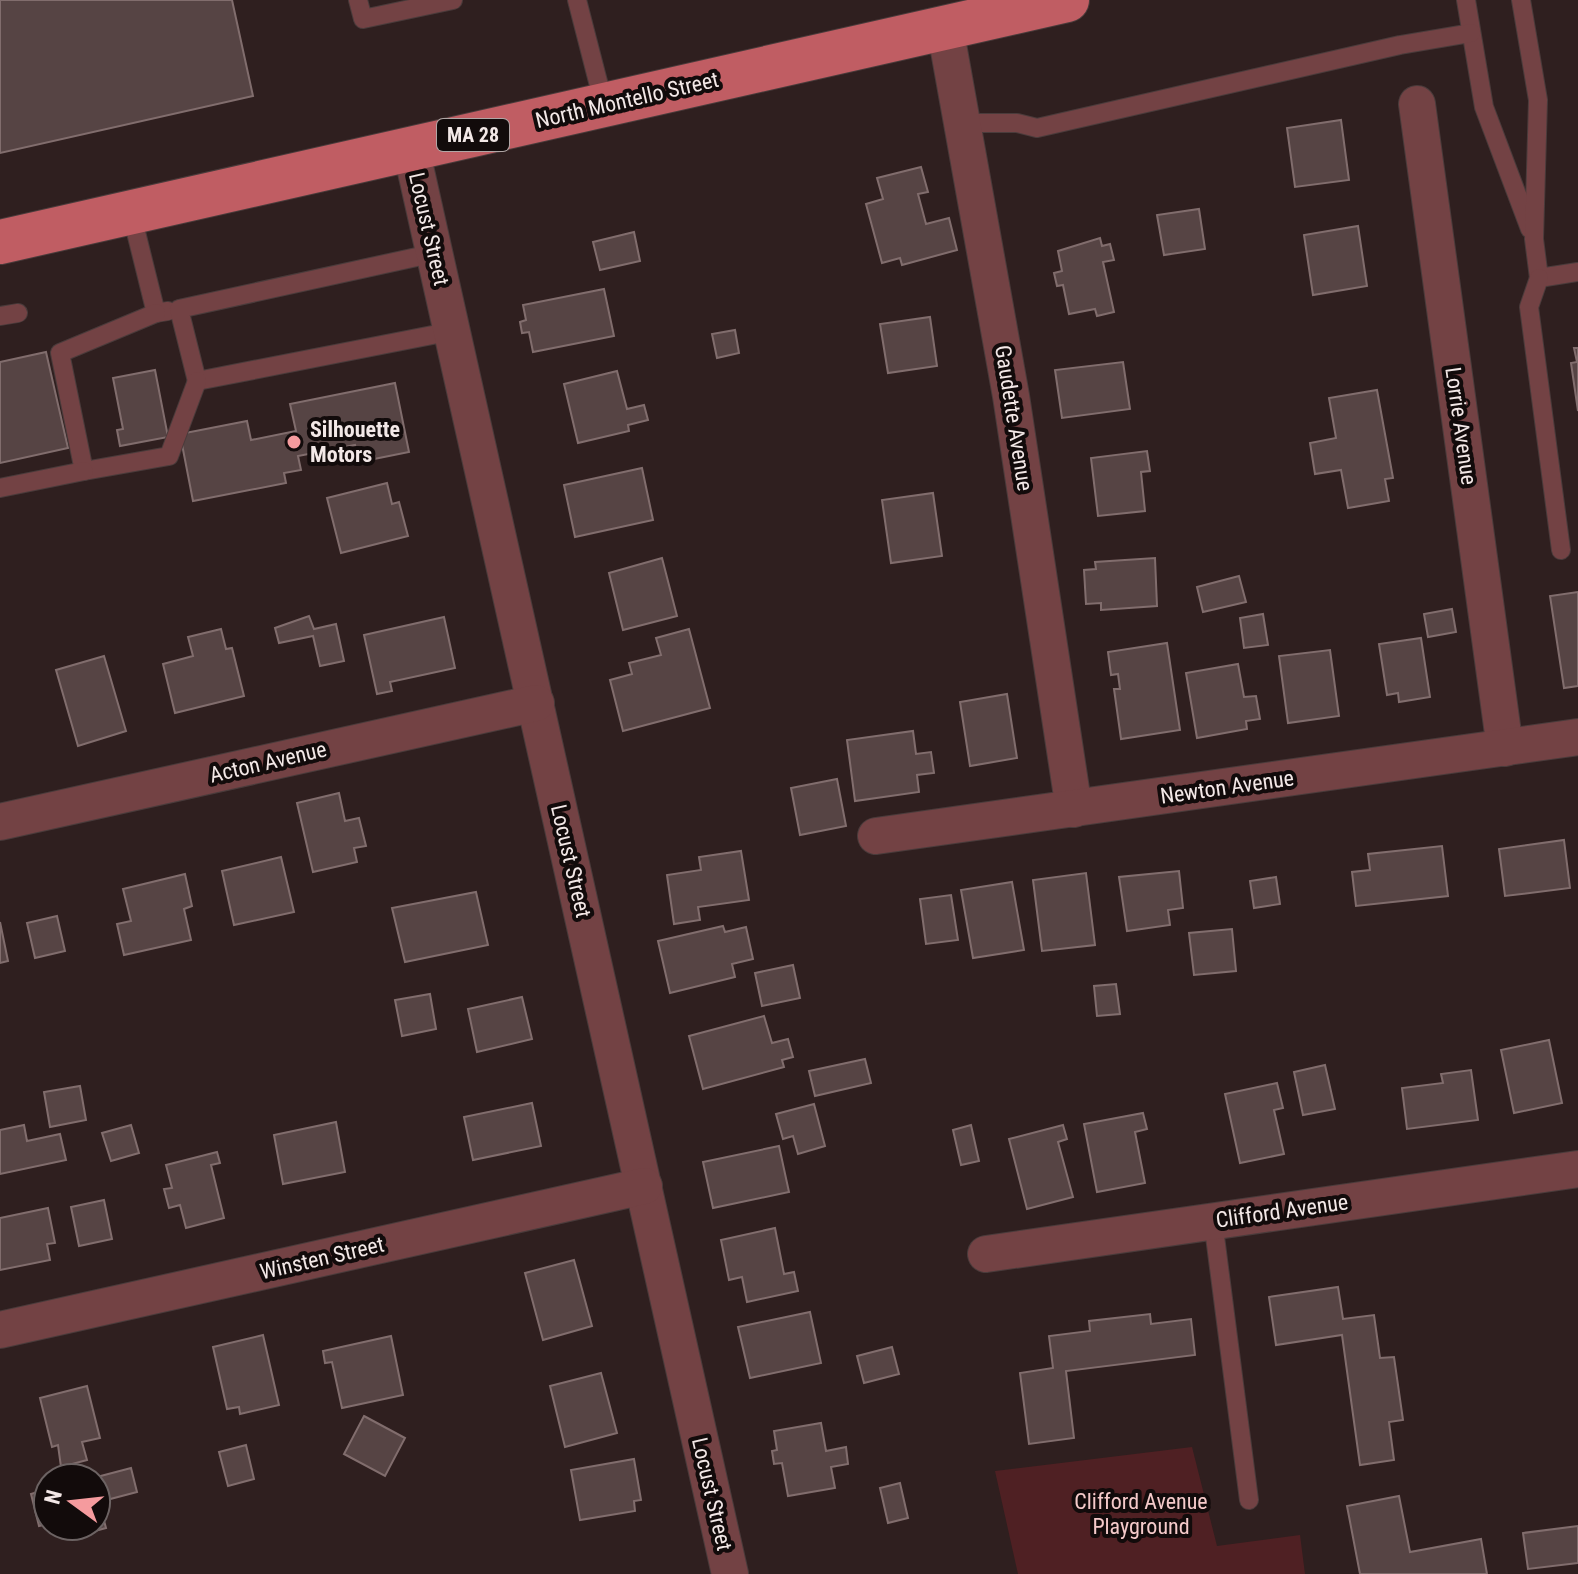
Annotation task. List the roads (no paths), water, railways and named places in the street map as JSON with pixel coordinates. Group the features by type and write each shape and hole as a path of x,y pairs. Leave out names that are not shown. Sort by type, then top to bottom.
{"main road":[{"name":"North Montello Street","path":"0,242 1067,0"}],"street":[{"name":"Gaudette Avenue","path":"945,28 1011,396 1074,809"},
{"name":"Lorrie Avenue","path":"1417,104 1505,748"},
{"name":"Locust Street","path":"411,149 730,1574"},
{"name":"Acton Avenue","path":"0,822 536,703"},
{"name":"Newton Avenue","path":"876,836 1578,737"},
{"name":"Clifford Avenue","path":"986,1254 1578,1169"},
{"name":"Winsten Street","path":"0,1330 644,1186"}],"lane":[{"path":"358,0 363,19 453,0"},
{"path":"577,0 604,105"},
{"path":"1466,0 1484,107 1534,239"},
{"path":"1521,0 1538,100 1534,239 1539,278 1529,307 1561,550"},
{"path":"963,123 1017,123 1037,128 1400,45 1471,33"},
{"path":"131,212 156,313"},
{"path":"84,471 60,353 156,313 435,253"},
{"path":"1539,278 1578,272"},
{"path":"0,488 169,456 197,381 179,309"},
{"path":"197,381 453,331"},
{"path":"1213,1221 1249,1500"}],"place":[{"name":"Silhouette Motors","path":"294,442"}],"park label":[{"name":"Clifford Avenue Playground","path":"1141,1514"}]}
